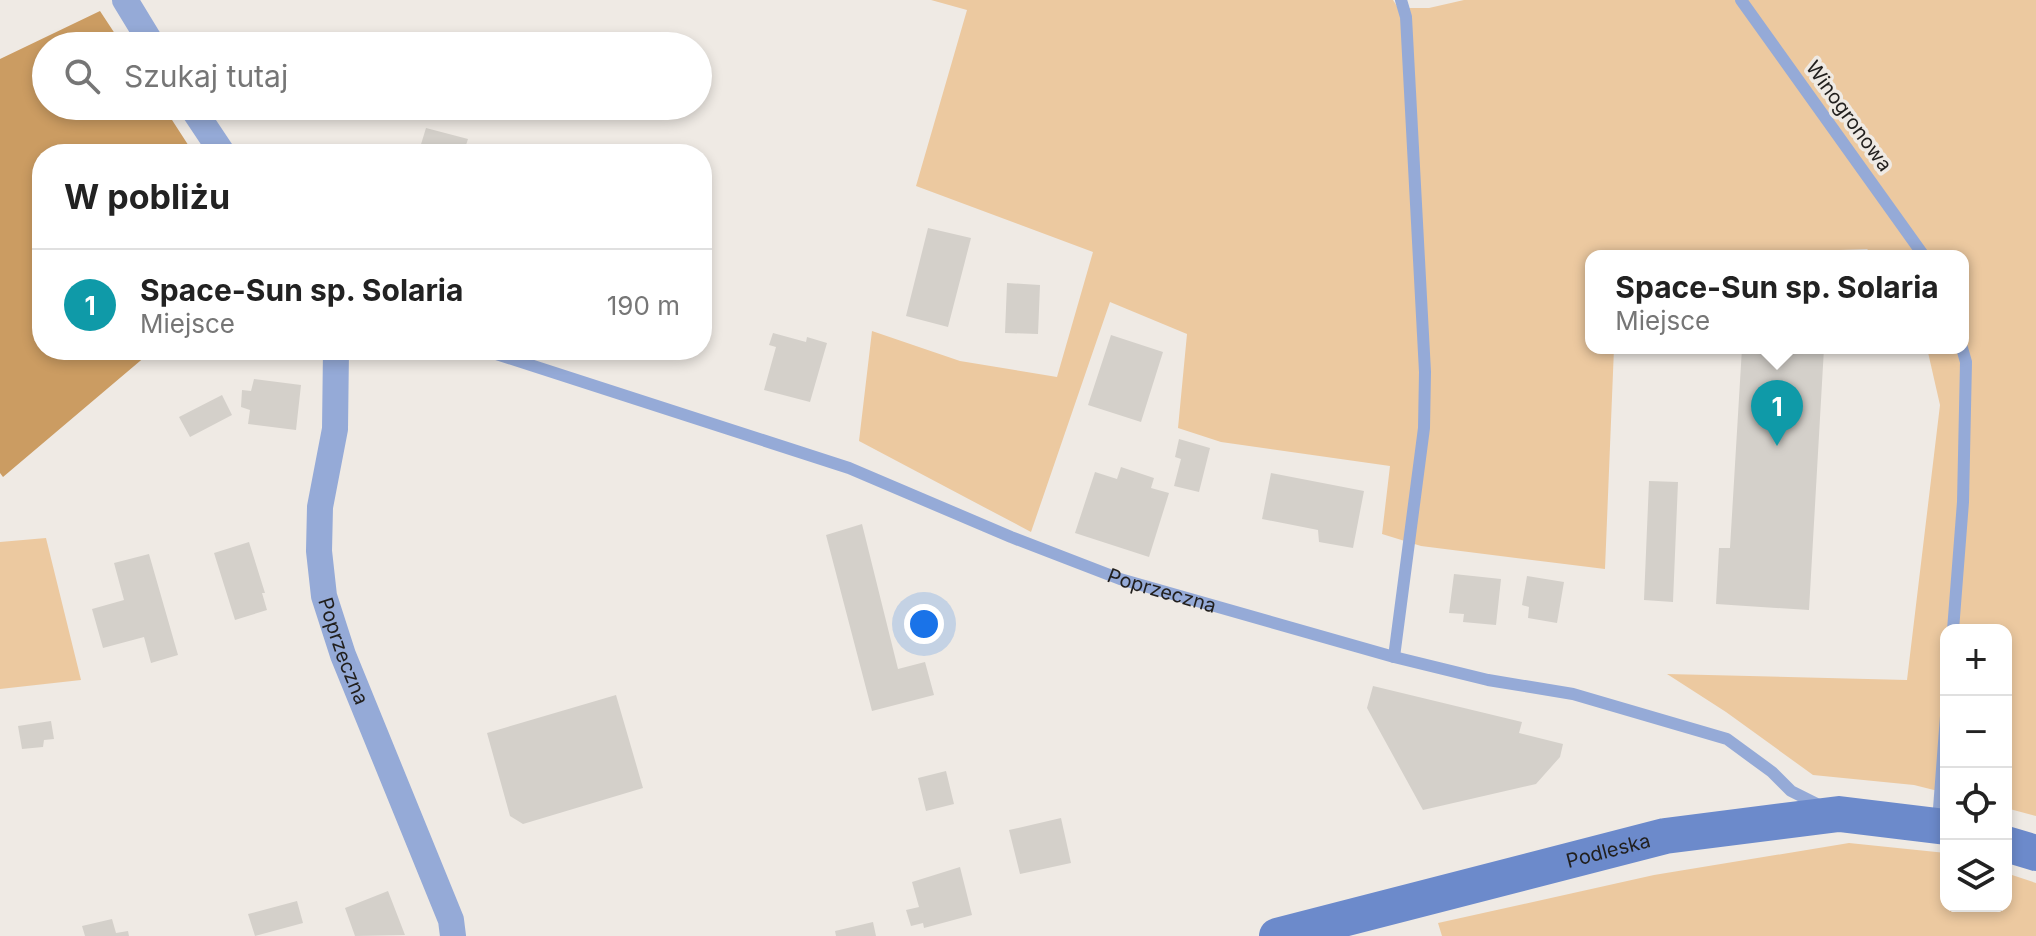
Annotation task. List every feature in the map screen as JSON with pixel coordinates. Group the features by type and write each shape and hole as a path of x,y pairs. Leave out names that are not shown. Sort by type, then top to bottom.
{"street":[{"path":"125,0 144,32"},
{"path":"200,120 216,144"},
{"name":"Poprzeczna","path":"336,360 335,429 320,507 319,551 324,596 343,655 451,920 453,936"},
{"name":"Podleska","path":"1277,936 1665,836 1839,814 1940,826"},
{"path":"2012,846 2036,853"}],"lane":[{"path":"1394,657 1424,428 1425,372 1406,17 1401,0"},
{"name":"Winogronowa","path":"1741,0 1920,250"},
{"path":"1953,624 1963,502 1964,354"},
{"name":"Poprzeczna","path":"515,360 849,468 1011,537 1120,579 1394,657 1488,680 1573,694 1727,739 1772,772 1791,791 1839,814"}],"shaded area":[{"path":"931,0 1393,0 1398,8 1429,8 1464,0 2036,0 2036,816 2012,810 2012,624 1940,624 1940,792 1914,785 1813,775 1667,674 1907,680 1940,405 1928,354 1969,354 1969,250 1585,250 1585,354 1614,354 1605,569 1421,546 1382,534 1390,466 1221,442 1178,428 1187,334 1110,302 1031,532 859,441 872,331 960,361 1057,377 1093,252 916,186 967,10"},
{"path":"100,11 114,32 56,32"},
{"path":"32,44 32,120 172,120 188,144 32,144 32,360 141,360 3,477 0,473 0,59"},
{"path":"46,538 81,680 0,689 0,542"},
{"path":"1849,843 1940,852 1940,912 2012,912 2012,875 2036,883 2036,936 1442,936 1438,923 1654,875"}],"building":[{"path":"426,128 468,139 466,144 421,144"},
{"path":"928,228 971,238 948,327 906,316"},
{"path":"1007,283 1040,285 1038,334 1005,333"},
{"path":"773,333 806,342 807,337 827,343 810,402 764,390 776,347 769,345"},
{"path":"1111,335 1163,352 1141,422 1088,405"},
{"path":"1742,354 1824,354 1809,610 1716,604 1719,548 1730,548"},
{"path":"254,379 301,385 296,430 248,424 250,410 241,407 242,390 251,391"},
{"path":"222,395 232,415 190,437 179,417"},
{"path":"1179,439 1210,448 1199,492 1174,486 1181,459 1175,457"},
{"path":"1121,467 1154,478 1151,488 1169,493 1149,557 1075,533 1095,472 1117,479"},
{"path":"1271,473 1364,491 1353,548 1319,542 1318,530 1262,519"},
{"path":"1649,481 1678,482 1673,602 1644,600"},
{"path":"862,524 898,669 925,662 934,695 872,711 826,535"},
{"path":"249,542 265,593 262,593 267,610 235,620 214,553"},
{"path":"149,554 178,655 151,663 144,637 103,648 92,609 124,600 114,563"},
{"path":"1454,574 1501,579 1496,625 1463,622 1464,614 1449,613"},
{"path":"1527,576 1564,582 1557,623 1528,618 1529,607 1522,605"},
{"path":"1373,686 1522,722 1519,733 1563,744 1560,757 1536,784 1423,810 1367,708"},
{"path":"616,695 643,788 523,824 510,816 487,733"},
{"path":"51,721 54,739 44,740 43,747 22,749 18,726"},
{"path":"946,771 954,804 926,811 918,778"},
{"path":"1061,818 1071,863 1020,874 1009,830"},
{"path":"960,867 972,915 924,928 923,923 911,926 906,910 919,907 912,882"},
{"path":"388,891 405,935 355,936 345,908"},
{"path":"297,901 303,923 255,936 248,914"},
{"path":"112,919 116,933 128,931 129,936 85,936 82,926"},
{"path":"873,922 876,936 836,936 835,931"}],"place":[{"name":"Space-Sun sp. Solaria","path":"1777,446"}]}
